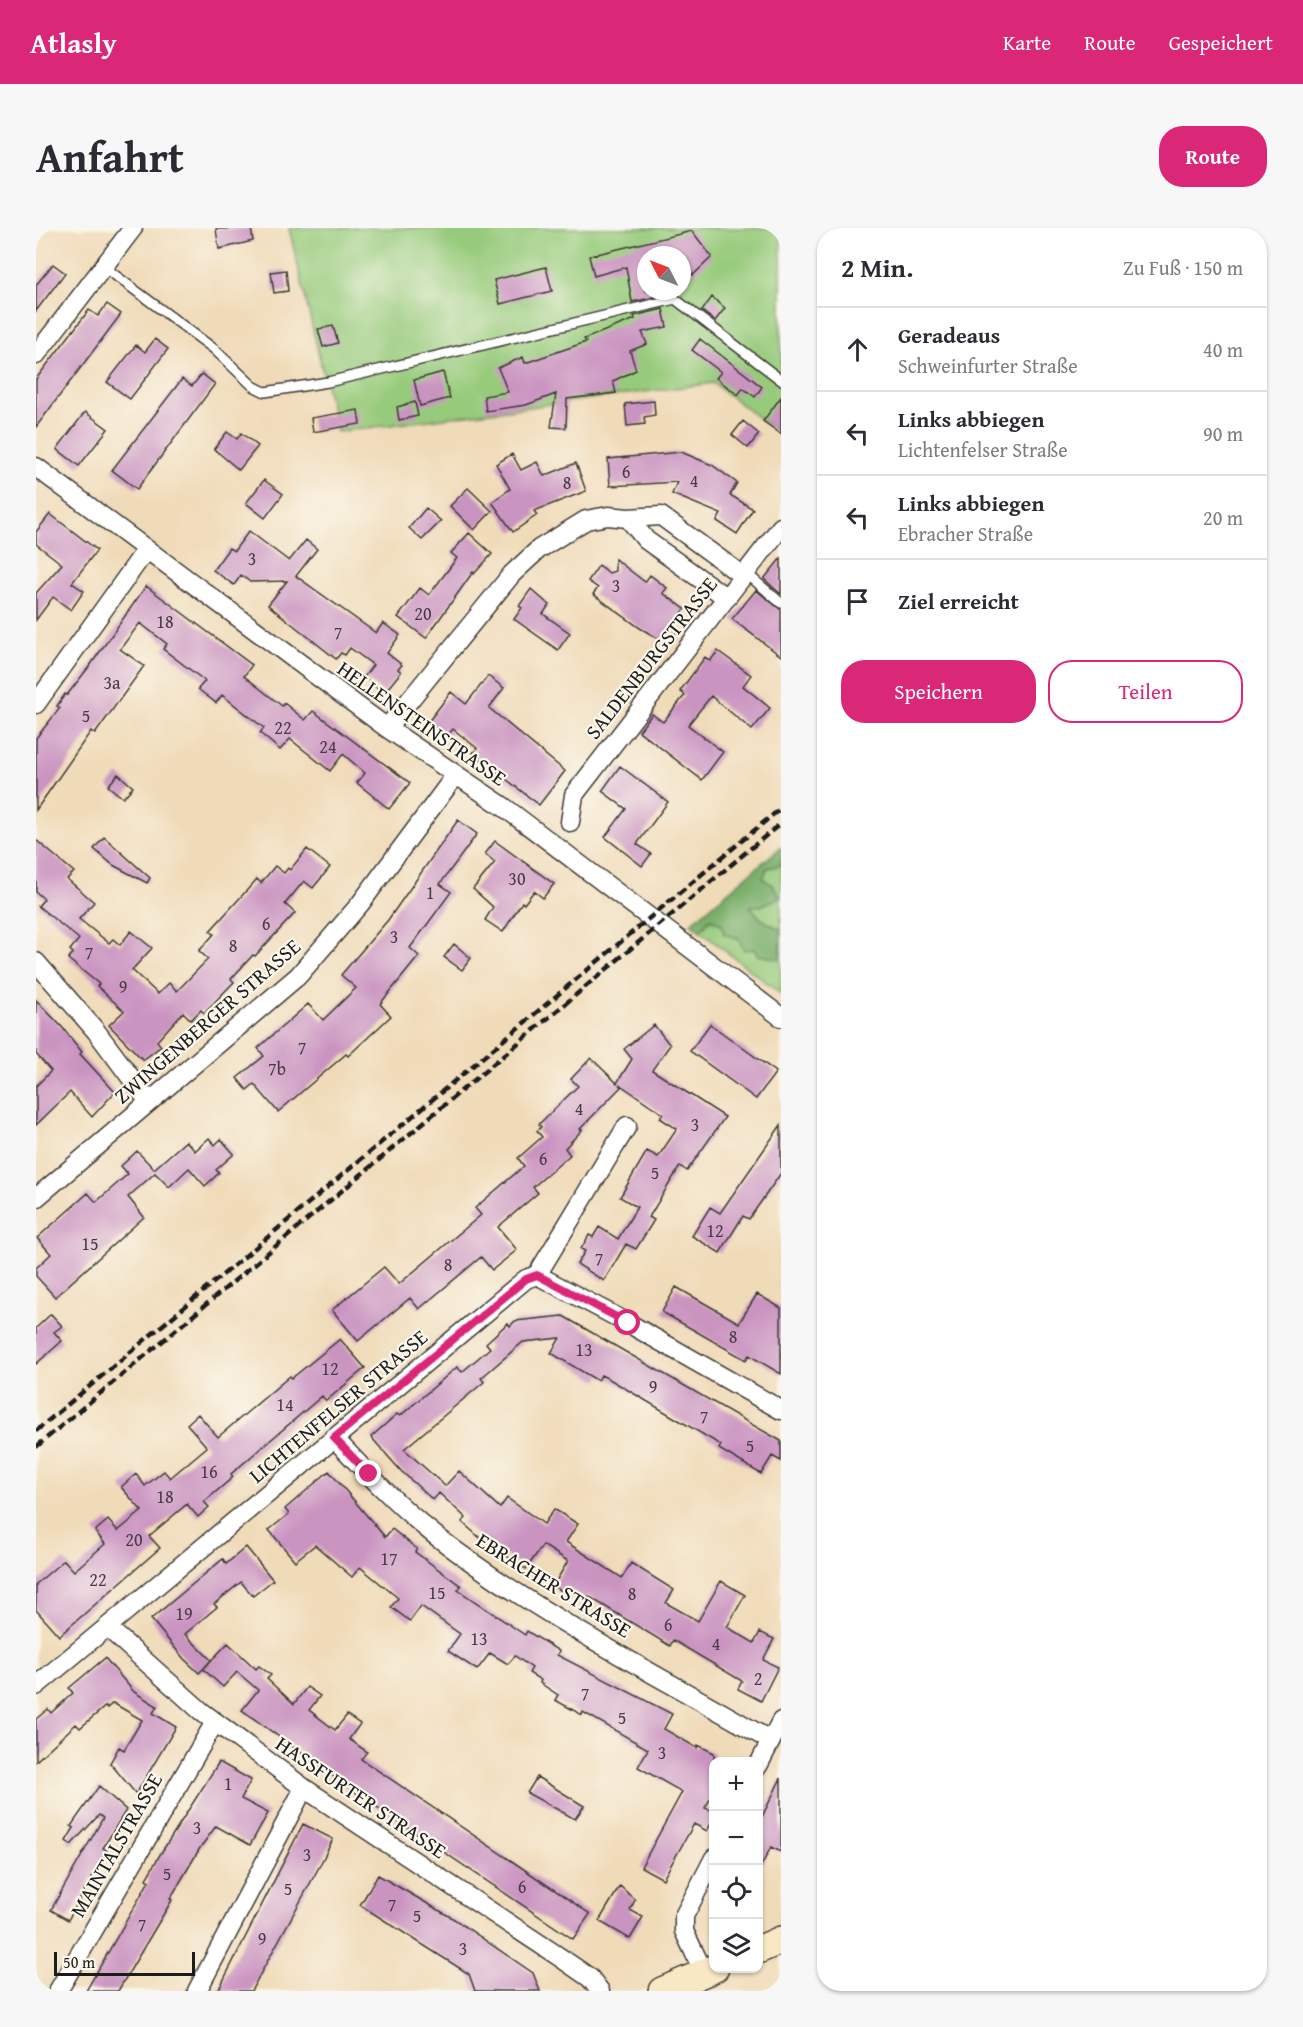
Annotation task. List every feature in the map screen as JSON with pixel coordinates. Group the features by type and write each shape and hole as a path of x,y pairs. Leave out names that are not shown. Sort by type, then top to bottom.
{"main road":[{"path":"763,1948 781,1940"},
{"path":"662,1991 709,1971"}],"street":[{"path":"36,355 133,228"},
{"name":"HELLENSTEINSTRASSE","path":"36,468 387,728 454,776 504,807 781,1017"},
{"path":"387,728 485,604 539,549 586,520 608,516 628,518 661,516 745,574"},
{"path":"628,518 645,540 727,598"},
{"name":"SALDENBURGSTRASSE","path":"570,822 574,795 781,527"},
{"path":"36,704 146,550"},
{"name":"ZWINGENBERGER STRASSE","path":"36,1198 298,976 360,904 454,776"},
{"path":"36,962 96,1031 149,1102"},
{"name":"LICHTENFELSER STRASSE","path":"36,1686 526,1279 537,1275 627,1126"},
{"path":"537,1275 628,1323 781,1410"},
{"name":"EBRACHER STRASSE","path":"334,1438 383,1490 445,1542 548,1613 771,1741"},
{"name":"HASSFURTER STRASSE","path":"107,1627 215,1722 304,1788 561,1958 590,1978 600,1991"},
{"path":"763,1758 781,1721"},
{"name":"MAINTALSTRASSE","path":"58,1991 215,1722"},
{"path":"197,1991 304,1788"},
{"path":"709,1971 684,1931 684,1916 710,1865"}],"lane":[{"path":"104,267 214,349 253,386 265,392 323,383 675,299 781,380"},
{"path":"745,574 781,603"}],"green space":[{"path":"289,228 781,228 781,435 713,383 337,432"},
{"path":"781,847 781,862 778,866 767,868 763,879 773,885 780,897 761,906 750,906 761,919 781,930 781,959 758,955 754,949 744,950 738,938 724,934 722,924 710,919 700,931 691,923"},
{"path":"781,862 781,930 761,919 750,905 761,906 763,879 767,868 778,866"},
{"path":"710,919 722,924 724,934 748,944 758,955 781,959 781,994 700,931"}],"building":[{"path":"251,228 253,241 219,249 216,229"},
{"path":"692,231 712,257 693,275 691,272 691,246 637,246 637,300 641,300 632,302 626,267 594,276 589,256"},
{"path":"53,264 65,273 36,311 36,285"},
{"path":"546,267 552,291 500,304 494,280"},
{"path":"286,270 288,291 274,293 271,272"},
{"path":"712,297 725,308 715,321 702,311"},
{"path":"107,304 121,314 36,427 36,379 89,310 98,316"},
{"path":"663,309 667,327 642,332 647,344 630,351 636,370 613,381 616,393 567,399 566,428 551,427 556,394 526,405 486,411 484,396 508,392 498,368 523,357 525,363 586,342 584,339 635,319 634,316"},
{"path":"333,326 338,343 323,347 318,329"},
{"path":"155,339 168,349 130,399 107,382 136,345 145,352"},
{"path":"700,339 762,387 755,397 743,388 738,395 716,378 721,372 692,350"},
{"path":"443,372 450,398 420,406 414,380"},
{"path":"202,374 215,384 137,489 112,470 182,379 192,386"},
{"path":"781,397 781,434 763,421"},
{"path":"654,401 655,415 644,417 645,424 627,426 625,404"},
{"path":"415,402 418,416 399,420 397,407"},
{"path":"358,410 360,424 313,432 311,418"},
{"path":"85,412 108,429 79,466 57,449"},
{"path":"743,421 759,434 748,448 732,435"},
{"path":"227,432 237,439 241,433 258,446 239,470 214,449"},
{"path":"681,452 712,465 737,483 730,495 753,509 737,534 717,521 721,514 672,494 677,482 610,486 608,459"},
{"path":"512,454 521,470 537,462 544,476 576,463 586,491 534,511 537,515 513,532 492,502 510,489 496,464"},
{"path":"264,480 283,494 265,518 246,503"},
{"path":"468,488 492,511 474,530 450,506"},
{"path":"426,508 441,521 422,540 409,528"},
{"path":"50,514 97,550 72,583 84,591 71,610 53,597 36,620 36,593 62,564 36,544 36,532"},
{"path":"249,531 289,561 306,540 317,549 296,576 376,633 383,623 400,635 387,653 402,665 398,669 401,672 384,693 364,677 373,665 350,648 345,655 341,653 336,659 268,605 287,581 250,582 241,575 234,585 213,570 229,548 234,551"},
{"path":"469,533 492,554 474,574 473,572 426,638 398,617 420,588 429,595 457,558 451,553"},
{"path":"781,558 781,594 764,579"},
{"path":"615,559 645,582 650,575 667,588 663,593 685,609 672,626 678,630 668,644 640,628 593,594 598,588 588,581 599,565 609,573 615,571"},
{"path":"146,586 252,665 244,676 282,706 284,703 305,720 313,711 410,783 389,809 357,783 365,773 343,754 330,771 290,739 280,750 260,733 264,728 222,695 216,703 198,689 205,681 163,649 167,644 140,623 120,649 144,666 95,734 91,731 36,810 36,738 60,708 57,706 65,694 67,695 92,663"},
{"path":"531,589 549,605 543,614 570,633 558,650 514,619 522,608 519,606"},
{"path":"756,590 781,610 781,656 732,619"},
{"path":"718,651 751,675 743,686 770,708 752,730 711,696 688,725 723,752 702,780 639,731 652,714 663,722 685,695 680,691 705,657 710,661"},
{"path":"488,676 504,688 489,708 565,771 539,805 473,753 477,748 453,729 446,737 428,722 451,692 466,704"},
{"path":"620,766 668,802 637,844 651,854 642,866 605,837 626,809 602,791"},
{"path":"118,774 133,787 123,798 108,786"},
{"path":"458,820 477,834 440,884 451,892 410,948 419,956 380,1004 391,1016 348,1056 346,1054 278,1112 254,1084 247,1090 237,1078 264,1056 258,1048 308,1004 323,1020 356,988 341,975 388,920"},
{"path":"104,837 150,878 147,883 113,865 94,849"},
{"path":"36,840 74,872 67,879 94,902 79,919 109,943 113,939 120,945 131,931 152,948 132,970 158,994 169,983 177,991 208,959 199,951 214,934 210,931 257,879 261,883 275,866 284,873 288,868 290,870 307,849 330,867 313,888 304,881 285,904 295,913 231,979 234,982 204,1013 201,1010 191,1020 183,1012 157,1041 161,1046 143,1060 109,1025 124,1011 97,986 99,984 68,959 73,953 70,950 79,939 38,906 44,899 36,892"},
{"path":"495,841 554,884 543,898 534,891 524,904 522,902 503,932 485,920 493,907 473,889 495,862 485,854"},
{"path":"454,944 471,958 462,970 444,957"},
{"path":"36,1000 62,1027 82,1052 80,1054 115,1092 92,1117 70,1092 36,1125 36,1086 51,1071 36,1054"},
{"path":"710,1024 776,1072 756,1099 690,1051"},
{"path":"654,1025 670,1045 652,1070 725,1117 687,1171 680,1166 649,1217 654,1220 636,1249 626,1244 604,1281 577,1264 585,1251 581,1249 589,1235 593,1237 599,1227 618,1239 637,1207 620,1197 647,1151 658,1157 677,1129 660,1118 663,1114 619,1084 621,1087 565,1148 570,1155 533,1187 538,1193 498,1227 517,1250 492,1270 481,1257 419,1309 410,1298 358,1341 332,1310 384,1267 399,1284 481,1215 475,1208 524,1166 518,1158 542,1137 537,1131 541,1127 539,1124 578,1086 571,1079 591,1058 617,1083 632,1059 624,1049"},
{"path":"781,1125 781,1173 749,1219 743,1216 720,1253 692,1236 710,1207 720,1213"},
{"path":"209,1138 215,1145 221,1139 234,1154 216,1170 219,1173 205,1186 189,1168 169,1187 155,1173 128,1197 144,1217 55,1297 36,1276 36,1268 51,1254 37,1238 88,1193 96,1202 128,1174 121,1166 137,1151 154,1169 186,1141 195,1151"},
{"path":"676,1287 739,1323 757,1294 781,1308 781,1374 749,1355 746,1360 662,1312"},
{"path":"51,1314 62,1326 54,1332 62,1341 36,1364 36,1328"},
{"path":"563,1316 781,1441 781,1461 772,1456 761,1474 719,1449 721,1445 611,1380 601,1375 598,1381 551,1353 560,1338 523,1342 481,1378 484,1382 404,1449 445,1486 459,1471 500,1508 507,1498 544,1524 554,1509 578,1524 566,1542 622,1578 631,1563 674,1590 666,1603 698,1621 721,1581 745,1595 727,1627 754,1643 760,1632 774,1639 763,1660 778,1667 761,1701 738,1689 742,1681 673,1640 670,1646 588,1596 586,1600 569,1589 566,1594 553,1586 568,1561 543,1545 526,1569 480,1538 462,1522 466,1518 439,1493 433,1500 401,1471 371,1437 397,1414 400,1416 457,1367 462,1372 490,1348 486,1343 508,1323 510,1326 515,1321"},
{"path":"340,1339 365,1368 326,1401 322,1396 231,1474 233,1477 204,1502 209,1507 198,1517 187,1504 149,1536 160,1548 59,1636 36,1610 36,1584 64,1560 74,1571 105,1544 95,1531 108,1520 118,1531 142,1511 121,1487 136,1474 145,1486 164,1471 170,1478 207,1447 187,1424 198,1414 218,1437 290,1376 292,1378"},
{"path":"329,1471 385,1537 392,1529 417,1549 415,1552 461,1586 458,1590 525,1635 527,1631 559,1651 557,1655 672,1714 664,1729 697,1748 698,1745 714,1753 714,1757 709,1757 709,1801 705,1808 709,1810 707,1831 694,1824 663,1879 641,1867 682,1792 638,1767 648,1749 583,1712 582,1715 555,1700 558,1695 540,1683 541,1680 529,1673 532,1668 515,1656 508,1664 490,1653 477,1670 448,1651 460,1634 421,1606 410,1621 391,1607 398,1598 360,1567 352,1577 315,1545 295,1561 269,1530 289,1514 285,1509"},
{"path":"246,1547 273,1580 253,1596 241,1582 214,1604 217,1607 185,1634 211,1660 199,1673 184,1659 151,1619 223,1559 226,1564"},
{"path":"228,1643 256,1669 259,1666 271,1675 267,1679 294,1704 307,1687 320,1696 309,1710 335,1730 347,1715 360,1724 349,1739 367,1752 361,1759 590,1914 573,1939 362,1797 242,1710 258,1690 237,1672 223,1687 203,1669"},
{"path":"105,1658 134,1692 157,1706 153,1713 176,1727 136,1794 110,1763 119,1747 124,1750 142,1720 113,1703 107,1708 106,1706 80,1728 76,1724 36,1761 36,1719 48,1709 51,1713 73,1693 69,1688"},
{"path":"219,1762 251,1780 241,1799 268,1813 250,1845 216,1826 200,1848 118,1991 86,1991 149,1881 146,1879 161,1853"},
{"path":"537,1777 584,1806 575,1819 527,1793"},
{"path":"781,1778 781,1852 771,1847 763,1862 763,1815"},
{"path":"99,1786 126,1810 103,1848 107,1850 68,1920 51,1910 103,1818 99,1815 71,1845 66,1841 74,1828 71,1826"},
{"path":"303,1824 333,1839 318,1869 251,1991 218,1991"},
{"path":"378,1875 454,1919 533,1973 540,1991 475,1991 469,1974 360,1905"},
{"path":"620,1886 635,1900 630,1910 643,1917 630,1939 599,1921"}],"railway":[{"path":"36,1431 781,808"},
{"path":"36,1447 781,823"}],"route":[{"path":"369,1474 334,1438 526,1279 537,1275 628,1323"}]}
